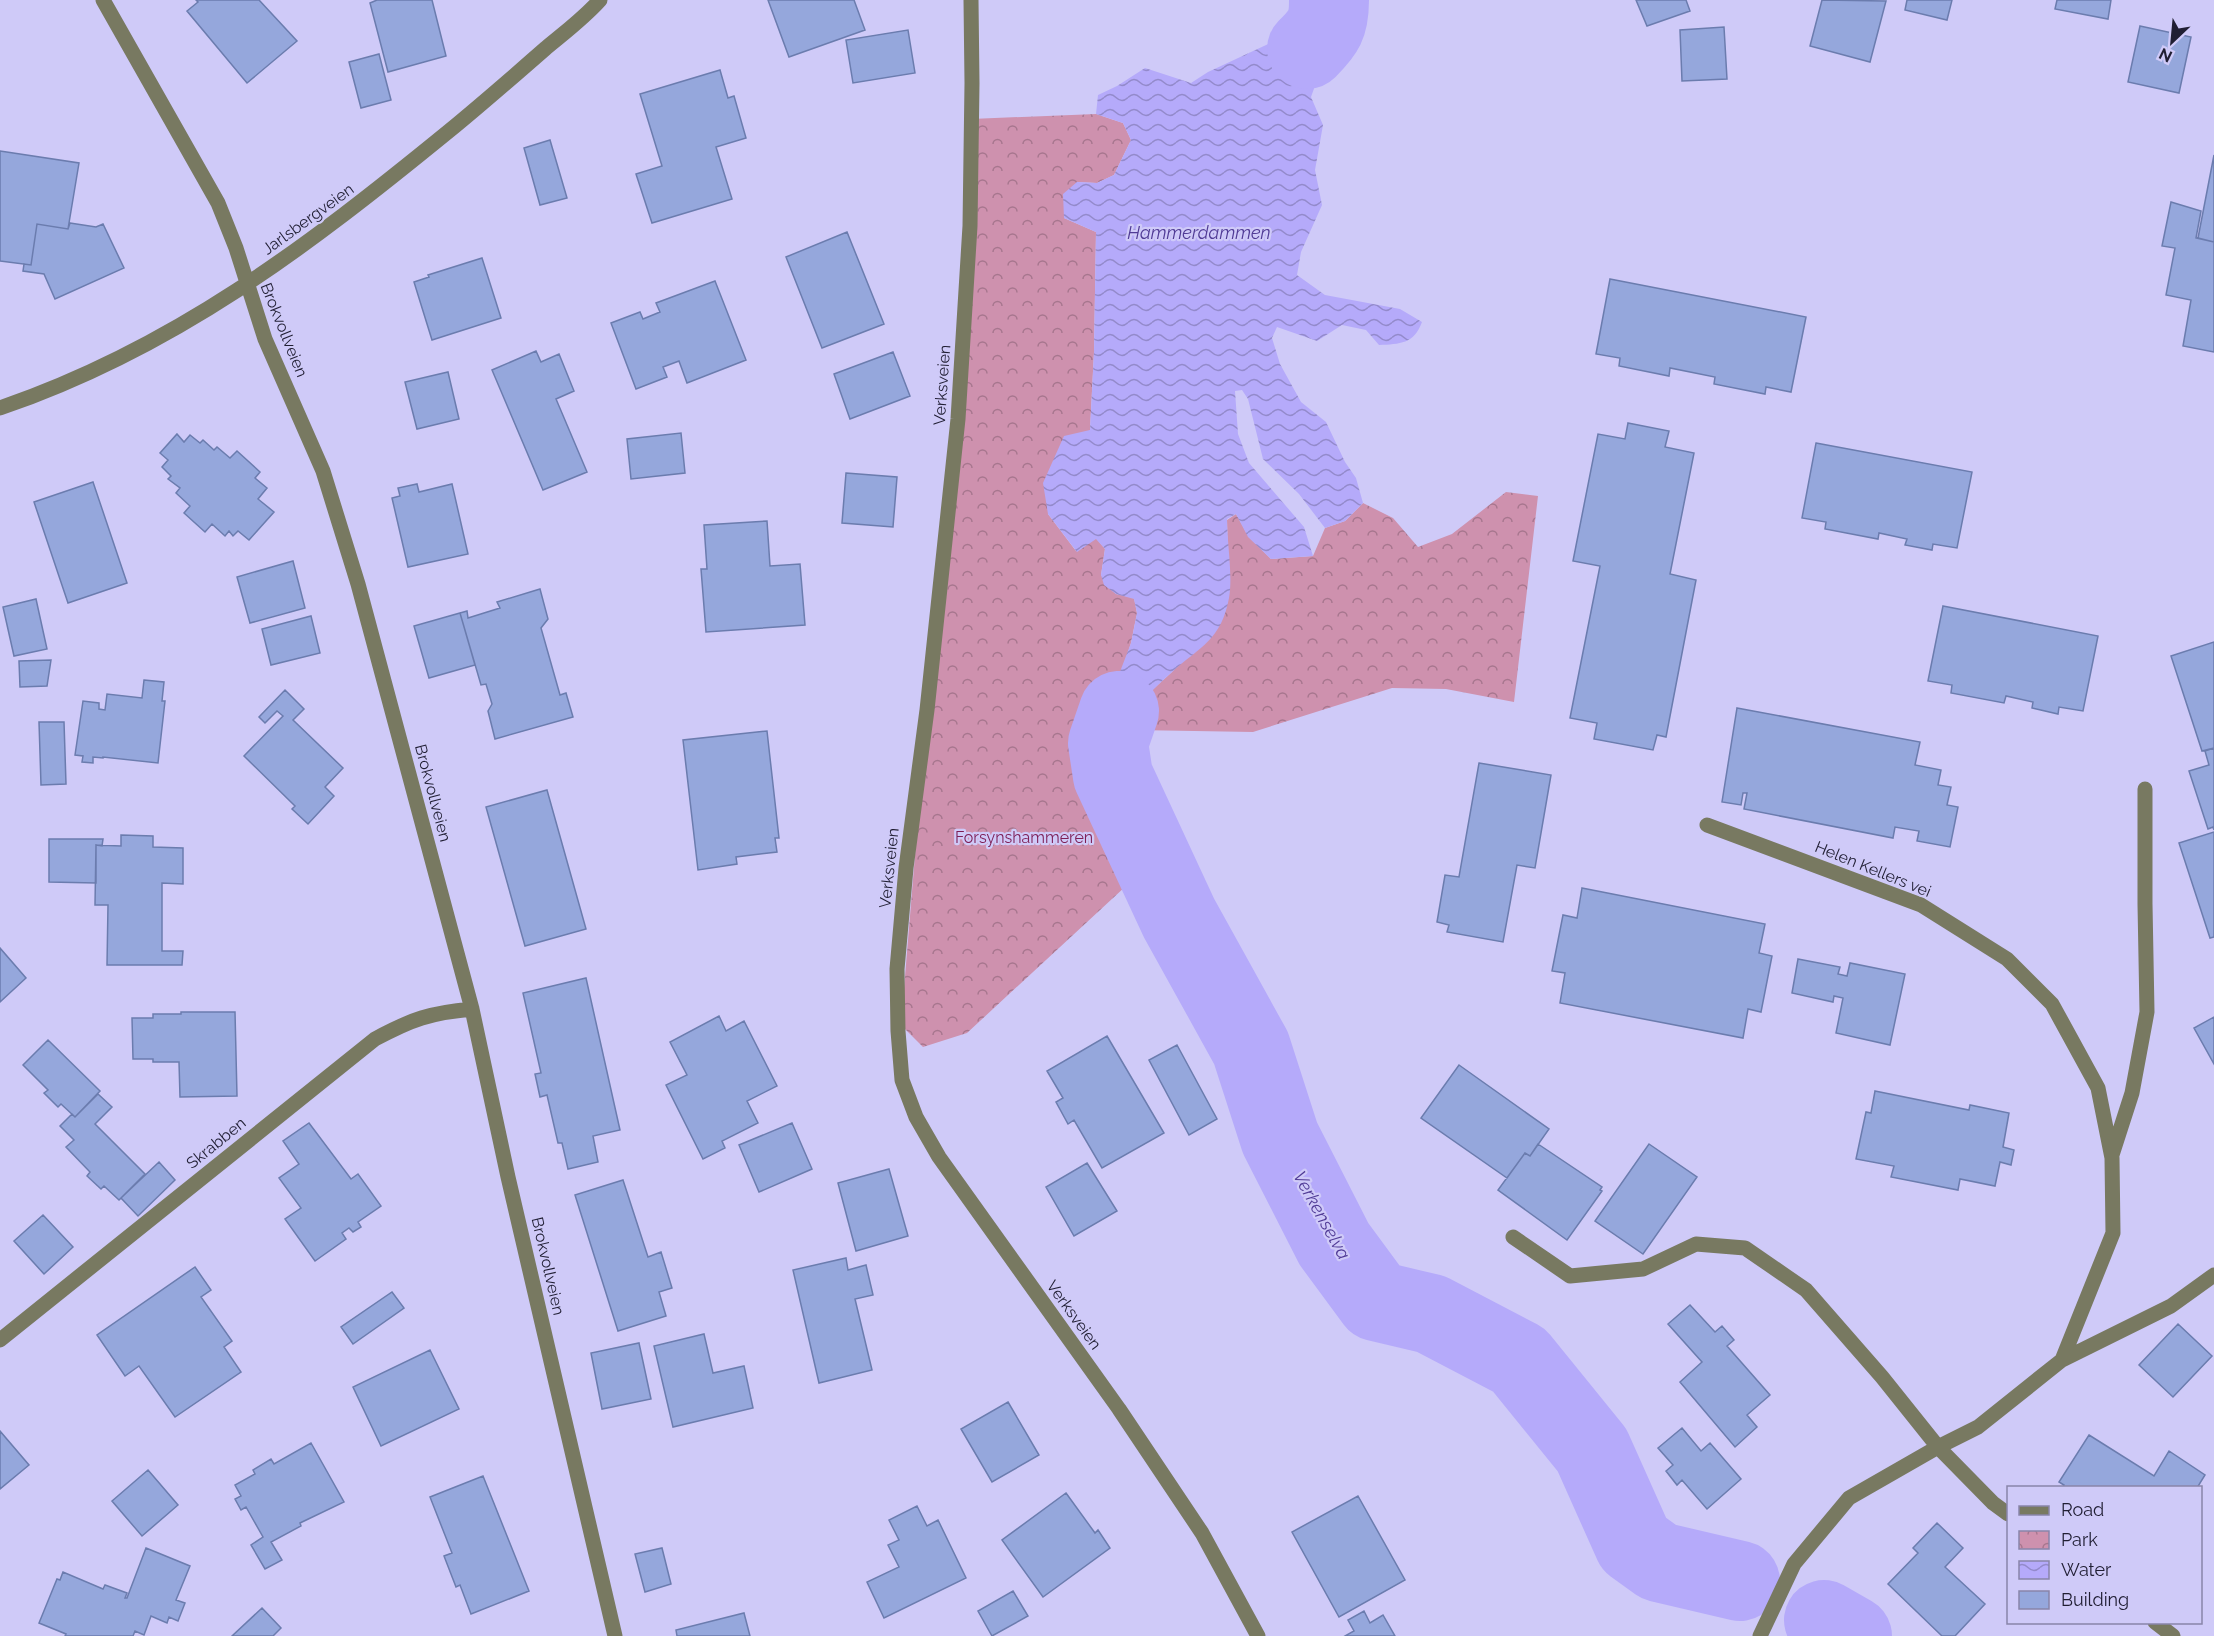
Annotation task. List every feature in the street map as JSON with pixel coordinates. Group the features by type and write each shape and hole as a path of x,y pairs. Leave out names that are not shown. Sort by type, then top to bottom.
{"street":[{"name":"Brokvollveien","path":"104,0 218,202 236,248 265,339 324,471 358,584 472,1009 508,1177 615,1636"},
{"name":"Jarlsbergveien","path":"0,408 99,369 207,311 247,285 368,198 471,113 600,0"},
{"name":"Verksveien","path":"971,0 970,226 959,406 897,969 902,1080 916,1117 939,1157 1126,1419 1202,1533 1258,1636"},
{"path":"2112,1158 2132,1093 2147,1012 2145,789"},
{"name":"Helen Kellers vei","path":"1707,825 1921,906 2007,959 2052,1004 2098,1088 2112,1158 2113,1233 2062,1360"},
{"name":"Skrabben","path":"0,1340 375,1039 407,1022 438,1012 472,1009"},
{"path":"1513,1238 1570,1276 1643,1269 1696,1244 1745,1248 1806,1290 1882,1377 1938,1447 1993,1503 2007,1513"},
{"name":"Helen Kellers vei","path":"1760,1636 1794,1564 1849,1498 1978,1427 2062,1360 2171,1306 2214,1275"},
{"path":"2156,1624 2173,1636"}],"green space":[{"name":"Forsynshammeren","path":"1096,114 1123,123 1131,140 1114,175 1097,183 1077,182 1064,218 1096,232 1090,430 1048,514 1076,551 1096,538 1105,549 1101,575 1116,594 1134,598 1137,613 1131,643 1110,708 1119,711 1108,743 1113,776 1153,861 967,1033 923,1047 901,1025 927,710 958,419 971,119"},
{"path":"1506,492 1538,496 1514,702 1446,689 1392,688 1253,732 1135,730 1128,712 1172,672 1229,596 1227,520 1236,514 1249,537 1271,559 1313,556 1325,528 1345,521 1363,503 1393,518 1418,547 1452,534"}],"water":[{"name":"Hammerdammen","path":"1294,32 1321,69 1311,97 1323,125 1315,170 1322,205 1301,252 1297,275 1325,295 1400,309 1422,322 1410,339 1400,343 1379,345 1366,330 1342,325 1317,341 1277,327 1272,338 1280,364 1301,402 1326,422 1345,462 1356,478 1363,503 1345,521 1325,528 1299,494 1263,459 1248,399 1242,390 1235,391 1238,434 1249,463 1304,527 1313,556 1271,559 1248,537 1236,514 1227,519 1230,589 1221,624 1201,648 1140,703 1128,712 1110,708 1113,690 1131,643 1137,613 1134,599 1116,594 1104,585 1101,575 1105,549 1096,539 1077,552 1048,514 1043,483 1064,436 1090,430 1096,232 1064,218 1063,194 1077,182 1097,183 1114,175 1131,140 1123,123 1096,114 1098,95 1145,68 1191,83 1208,72"}],"building":[{"path":"196,0 259,0 297,41 247,83 187,11 198,2"},
{"path":"377,0 432,0 446,56 388,72 370,3"},
{"path":"768,0 854,0 865,30 789,57"},
{"path":"1636,0 1686,0 1690,11 1647,26"},
{"path":"1822,0 1886,1 1870,62 1810,46"},
{"path":"1907,0 1952,0 1947,20 1905,10"},
{"path":"2057,0 2111,0 2108,19 2055,9"},
{"path":"2140,26 2191,37 2179,93 2128,82"},
{"path":"1724,27 1727,79 1682,81 1680,30"},
{"path":"908,30 915,73 853,83 846,40"},
{"path":"379,54 391,100 361,108 349,62"},
{"path":"720,70 728,98 734,96 746,138 716,147 732,199 652,223 636,174 662,166 640,94"},
{"path":"550,140 567,198 540,205 524,148"},
{"path":"0,151 79,163 68,229 37,224 31,265 0,261"},
{"path":"2214,155 2214,242 2198,238"},
{"path":"2171,202 2201,211 2196,238 2214,242 2214,352 2183,346 2191,300 2166,295 2175,248 2162,246"},
{"path":"70,223 96,227 103,224 124,268 55,299 44,274 23,271 24,264 31,265 37,224 68,229"},
{"path":"847,232 884,324 822,348 786,257"},
{"path":"482,258 501,318 432,340 414,282 429,277 428,275"},
{"path":"1610,279 1806,317 1791,392 1766,387 1765,394 1714,384 1715,377 1670,368 1669,376 1619,366 1620,358 1596,354"},
{"path":"715,281 746,360 687,383 679,361 663,367 667,377 636,389 611,323 640,312 643,319 660,312 656,303"},
{"path":"536,351 541,362 559,354 574,391 556,399 587,472 543,490 492,370"},
{"path":"893,352 910,396 850,419 834,374"},
{"path":"448,372 459,419 417,429 405,382"},
{"path":"1628,423 1669,431 1665,447 1694,453 1670,574 1696,580 1666,737 1657,735 1653,750 1594,739 1597,723 1570,718 1600,566 1573,561 1598,434 1625,439"},
{"path":"681,433 685,473 631,479 627,439"},
{"path":"177,434 184,442 190,435 200,443 203,440 214,450 217,447 230,458 237,451 260,472 255,478 267,488 258,499 274,512 249,540 238,531 233,536 229,531 225,536 212,524 205,532 184,513 190,506 176,493 180,488 168,479 171,476 162,467 168,460 160,453"},
{"path":"1816,443 1972,472 1957,548 1933,544 1932,550 1905,545 1907,539 1879,533 1878,539 1825,529 1826,522 1802,518"},
{"path":"846,473 897,477 893,527 842,523"},
{"path":"93,482 127,583 68,603 34,502"},
{"path":"417,484 419,492 452,484 468,554 408,567 392,498 400,496 398,488"},
{"path":"767,521 770,566 800,564 805,625 706,632 701,569 707,569 704,525"},
{"path":"293,561 305,608 250,623 237,577"},
{"path":"540,589 548,619 541,628 560,695 566,693 573,717 495,739 488,711 492,704 486,684 481,685 460,613 467,611 468,618 500,608 497,602"},
{"path":"36,599 47,649 14,656 3,607"},
{"path":"1943,606 2098,636 2083,711 2059,707 2058,714 2032,708 2033,702 2006,696 2004,703 1951,693 1952,685 1928,681"},
{"path":"460,613 475,665 429,678 414,626"},
{"path":"311,616 320,653 271,665 262,629"},
{"path":"2214,642 2214,748 2202,751 2171,656"},
{"path":"51,660 47,686 20,687 19,661"},
{"path":"144,680 164,682 162,701 165,701 158,763 103,757 93,757 93,763 82,762 83,756 75,755 83,701 99,703 99,709 105,710 107,694 142,698"},
{"path":"285,690 304,709 293,720 343,768 325,787 334,796 308,824 292,809 295,806 244,756 283,716 277,711 265,723 259,717"},
{"path":"1737,708 1920,742 1915,765 1941,770 1938,785 1951,787 1947,805 1958,807 1950,847 1917,841 1919,831 1895,827 1893,838 1744,809 1747,793 1743,793 1741,805 1722,802"},
{"path":"39,722 64,722 66,784 41,785"},
{"path":"767,731 779,838 775,838 777,852 736,857 737,864 698,870 683,740"},
{"path":"2214,748 2214,830 2213,827 2208,829 2189,771 2209,765 2205,751"},
{"path":"1479,763 1551,775 1535,868 1517,865 1503,942 1447,932 1449,925 1437,922 1445,875 1459,877"},
{"path":"547,790 586,929 525,946 486,807"},
{"path":"2214,832 2214,937 2210,938 2179,843"},
{"path":"121,835 153,836 153,847 183,848 183,884 162,883 162,951 183,951 182,965 107,965 108,905 95,905 96,845 121,846"},
{"path":"49,839 103,839 102,846 96,845 96,883 49,882"},
{"path":"1582,888 1765,924 1759,953 1772,956 1761,1012 1748,1009 1743,1038 1560,1003 1565,973 1552,971 1563,915 1577,918"},
{"path":"0,948 26,978 0,1002"},
{"path":"1798,959 1840,967 1838,974 1847,976 1850,963 1905,974 1890,1045 1836,1033 1843,998 1834,996 1833,1002 1792,993"},
{"path":"586,978 620,1130 593,1136 598,1162 568,1169 562,1143 558,1143 547,1095 540,1097 535,1074 541,1073 523,993"},
{"path":"181,1012 235,1012 237,1096 180,1097 179,1062 133,1059 132,1018 153,1018 153,1014 181,1014"},
{"path":"719,1016 726,1031 744,1021 777,1086 747,1101 758,1123 722,1141 725,1148 703,1159 666,1085 687,1075 670,1042"},
{"path":"2214,1017 2214,1064 2194,1028"},
{"path":"1107,1036 1164,1133 1102,1168 1074,1120 1068,1124 1056,1102 1063,1098 1047,1071"},
{"path":"48,1040 100,1091 75,1117 61,1104 58,1107 44,1093 48,1090 23,1065"},
{"path":"1177,1045 1217,1119 1189,1135 1149,1060"},
{"path":"1459,1065 1549,1129 1530,1156 1525,1153 1507,1178 1421,1118"},
{"path":"1875,1091 1969,1110 1970,1105 2009,1113 2003,1147 2014,1150 2011,1165 2000,1162 1995,1186 1960,1179 1958,1190 1891,1177 1894,1166 1856,1159 1866,1112 1871,1113"},
{"path":"98,1094 112,1107 95,1124 145,1174 119,1200 104,1186 101,1189 87,1176 90,1172 66,1147 74,1140 60,1126 72,1114 75,1117"},
{"path":"309,1123 351,1179 358,1174 381,1206 358,1222 361,1227 353,1232 349,1228 342,1233 346,1239 315,1261 285,1219 301,1208 279,1178 299,1164 283,1141"},
{"path":"792,1123 812,1169 759,1192 739,1145"},
{"path":"1538,1144 1602,1187 1600,1190 1602,1191 1567,1240 1498,1190 1525,1153 1530,1156"},
{"path":"1649,1144 1697,1177 1643,1254 1595,1221"},
{"path":"159,1162 175,1180 138,1216 121,1198"},
{"path":"1087,1163 1117,1211 1074,1236 1046,1187"},
{"path":"889,1169 908,1236 856,1251 838,1183"},
{"path":"623,1180 648,1257 661,1252 672,1288 659,1292 666,1316 618,1331 575,1195"},
{"path":"43,1215 73,1247 44,1274 14,1241"},
{"path":"846,1258 848,1270 866,1265 873,1295 855,1299 872,1370 819,1383 793,1270"},
{"path":"195,1267 211,1290 201,1297 232,1341 224,1347 241,1372 175,1417 139,1366 125,1376 97,1335"},
{"path":"392,1292 404,1308 353,1344 341,1327"},
{"path":"1690,1305 1715,1332 1722,1326 1734,1340 1727,1346 1770,1395 1747,1415 1757,1427 1735,1447 1680,1382 1702,1362 1668,1324"},
{"path":"2178,1324 2212,1356 2173,1397 2139,1365"},
{"path":"704,1334 713,1373 744,1366 753,1408 673,1427 654,1346"},
{"path":"639,1343 651,1399 602,1409 591,1353"},
{"path":"430,1350 459,1409 381,1446 353,1387"},
{"path":"1008,1402 1039,1455 992,1482 961,1429"},
{"path":"1682,1428 1701,1451 1710,1443 1741,1479 1707,1509 1682,1480 1677,1485 1666,1471 1673,1465 1658,1448"},
{"path":"0,1431 29,1465 0,1489"},
{"path":"2089,1435 2154,1476 2169,1451 2205,1475 2198,1486 2063,1486 2059,1482"},
{"path":"311,1443 344,1502 300,1523 301,1526 271,1542 282,1560 265,1569 251,1545 263,1537 246,1507 241,1510 235,1499 241,1496 235,1485 255,1474 253,1470 271,1459 274,1464"},
{"path":"148,1470 178,1505 142,1536 112,1501"},
{"path":"483,1476 529,1591 471,1614 460,1585 456,1587 444,1556 452,1553 430,1497"},
{"path":"1066,1493 1095,1533 1098,1530 1110,1548 1043,1597 1002,1540"},
{"path":"1358,1496 1405,1580 1339,1617 1292,1532"},
{"path":"917,1506 927,1526 938,1520 966,1578 884,1618 867,1582 899,1567 888,1545 899,1540 889,1520"},
{"path":"1937,1523 1963,1548 1945,1567 1985,1604 1955,1636 1942,1636 1888,1584 1918,1553 1913,1548"},
{"path":"146,1548 190,1566 176,1600 185,1603 178,1621 169,1617 167,1623 151,1616 144,1635 135,1631 133,1636 65,1636 66,1634 39,1623 57,1579 60,1580 63,1572 103,1589 105,1585 127,1593 125,1598 127,1598"},
{"path":"662,1548 671,1584 645,1592 635,1554"},
{"path":"1013,1591 1028,1616 992,1636 978,1611"},
{"path":"262,1608 281,1628 273,1636 232,1636"},
{"path":"1364,1611 1370,1623 1383,1615 1395,1636 1345,1636 1354,1631 1348,1620"},
{"path":"744,1613 750,1636 677,1636 676,1630"}],"waterway":[{"path":"1307,49 1324,28 1328,16 1329,0"},
{"name":"Verkenselva","path":"1119,711 1108,743 1113,776 1179,918 1251,1048 1280,1138 1334,1244 1376,1301 1431,1314 1519,1360 1592,1450 1634,1544 1659,1562 1740,1581"},
{"name":"Verkenselva","path":"1824,1620 1852,1636"}]}
